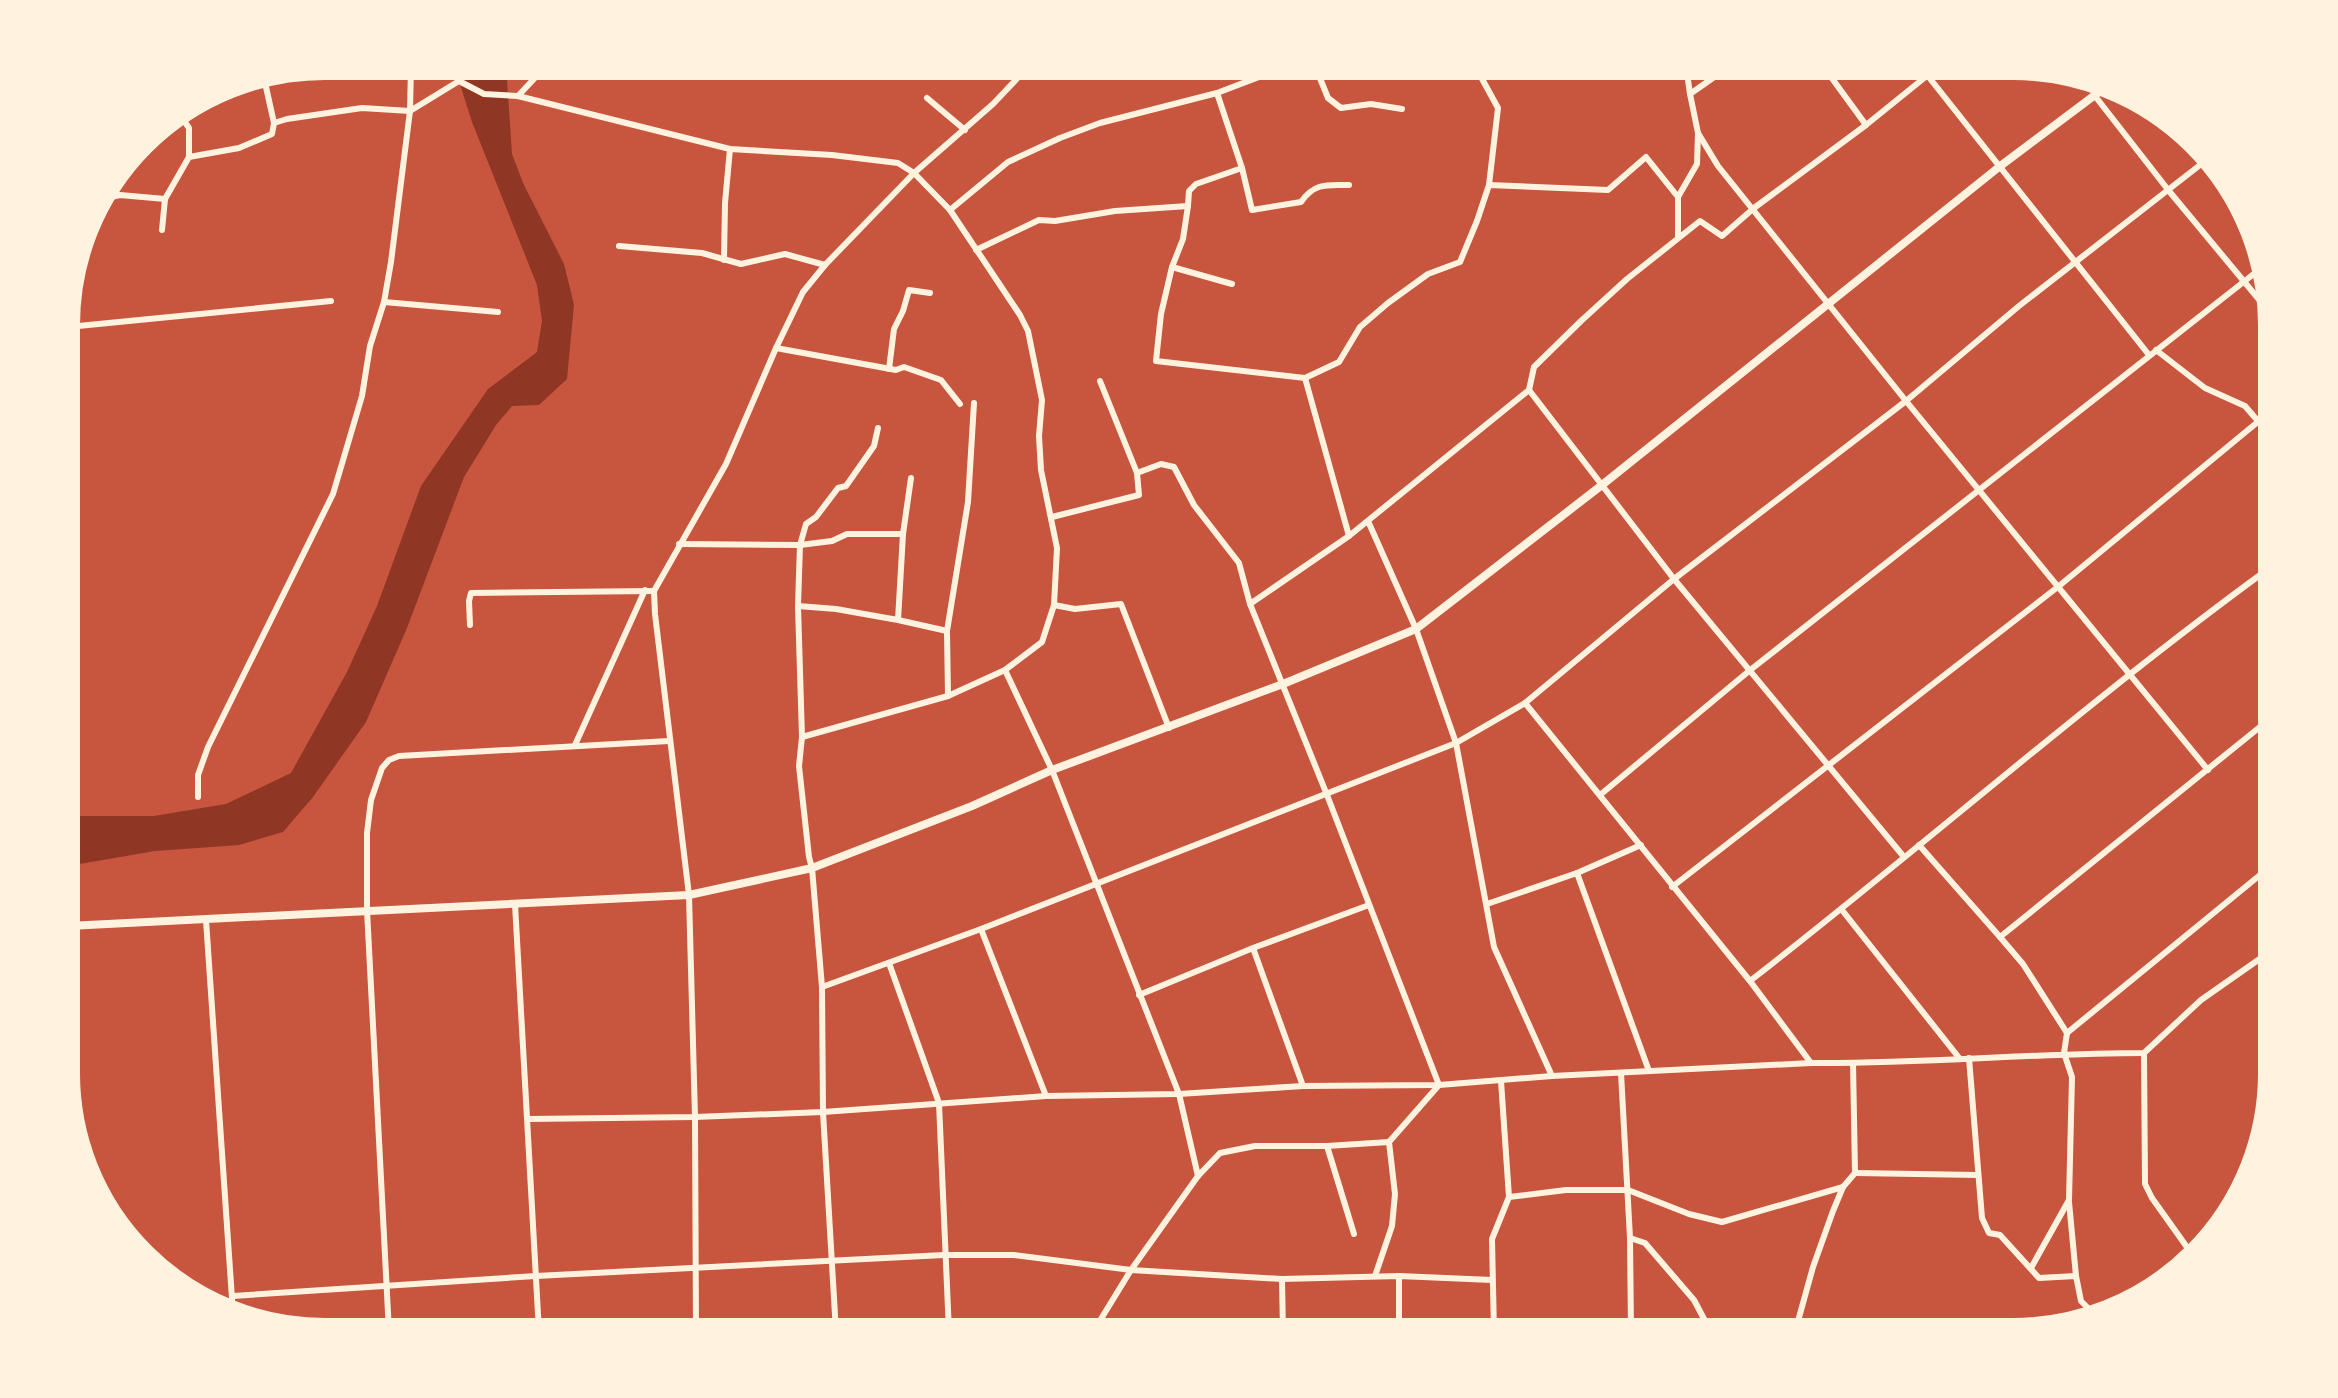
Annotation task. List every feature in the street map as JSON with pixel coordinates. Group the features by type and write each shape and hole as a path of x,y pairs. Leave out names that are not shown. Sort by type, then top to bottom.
{"street":[{"path":"198,796 198,775 208,747 333,494 362,396 370,346 384,302 410,111 411,76"},
{"path":"518,96 537,76"},
{"path":"696,1322 695,1117 689,896 669,741 654,591 726,464 803,292 825,265 914,173 993,104 1020,76"},
{"path":"950,210 1008,162 1060,138 1100,123 1217,93 1262,76"},
{"path":"1319,76 1328,98 1341,108 1371,104 1402,109"},
{"path":"1242,168 1196,184 1189,191 1183,239 1172,267 1161,314 1156,362 1305,378 1339,362 1360,327 1388,303 1428,274 1460,262 1489,185 1498,108 1480,76"},
{"path":"1678,237 1678,197 1697,164 1698,133 1687,76"},
{"path":"1690,94 1716,76"},
{"path":"1830,76 1866,125"},
{"path":"1250,604 1349,536 1529,390 1534,367 1596,307 1678,237 1700,221 1722,236 1754,208 1866,125 1927,76"},
{"path":"1929,76 2149,356"},
{"path":"274,123 362,108 410,111 459,81 484,94 518,96 730,148 832,155 898,163 914,173 950,210 1020,315 1028,331 1042,399 1039,436 1041,470 1057,548 1054,605 1042,642 1005,670 948,696 802,737"},
{"path":"189,157 239,148 272,134 274,123 265,84"},
{"path":"76,926 689,896 812,868 972,806 1052,770 1283,684 1416,629 1602,485 1999,167 2100,92"},
{"path":"1217,93 1242,168 1252,210 1301,202 1306,195 1321,185 1349,185"},
{"path":"2095,96 2169,191 2260,300"},
{"path":"927,98 964,130"},
{"path":"162,230 165,199 189,157 189,128 184,120"},
{"path":"1698,133 1718,166 1754,208 1906,401 2208,770"},
{"path":"724,260 725,202 730,148"},
{"path":"1489,185 1608,190 1646,157 1678,197"},
{"path":"822,987 1096,885 1456,743 1525,703 1674,579 1762,514 1906,401 2010,313 2202,164"},
{"path":"112,197 120,195 165,199"},
{"path":"976,250 1039,220 1055,221 1115,211 1188,206"},
{"path":"619,246 682,250 741,264 785,254 825,265"},
{"path":"1172,267 1232,284"},
{"path":"1599,795 1749,671 2256,272"},
{"path":"889,369 894,329 909,290 930,293"},
{"path":"76,326 331,301"},
{"path":"384,302 498,312"},
{"path":"776,348 889,369 896,370 904,367 941,380 960,404"},
{"path":"2156,350 2205,388 2245,406 2262,426"},
{"path":"1305,378 1349,536"},
{"path":"1052,518 1139,495 1137,473 1100,381"},
{"path":"1529,390 1674,579 1904,857"},
{"path":"948,696 947,631 968,502 974,403"},
{"path":"1672,887 2059,586 2262,419"},
{"path":"835,1322 823,1112 822,987 812,868 799,766 802,737 798,606 800,544 806,524 816,517 837,488 846,486 874,446 878,428"},
{"path":"1137,473 1161,464 1174,467 1194,505 1239,563 1250,604 1327,795 1439,1085"},
{"path":"898,620 903,534 910,477"},
{"path":"1368,521 1416,629 1456,743 1494,947 1552,1076"},
{"path":"679,544 800,544 832,541 847,534 903,534"},
{"path":"1750,981 1842,910 1904,857 2130,676 2262,574"},
{"path":"575,745 645,590"},
{"path":"470,626 471,593 654,591"},
{"path":"1054,605 1075,609 1121,604 1169,728"},
{"path":"798,606 836,609 947,631"},
{"path":"1005,670 1052,770 1179,1094 1198,1176"},
{"path":"1525,703 1750,981 1811,1063"},
{"path":"2000,937 2262,725"},
{"path":"388,1322 367,910 367,833 371,800 382,768 389,760 399,756 669,741"},
{"path":"1486,904 1577,873 1641,845"},
{"path":"1919,845 2023,964 2067,1033 2064,1053 2072,1077 2069,1200 2076,1276 2081,1301 2089,1309"},
{"path":"1577,873 1649,1071"},
{"path":"2067,1033 2262,873"},
{"path":"515,904 538,1322"},
{"path":"1139,995 1253,948 1369,905"},
{"path":"1842,910 1960,1059"},
{"path":"206,920 233,1304"},
{"path":"981,929 1046,1096"},
{"path":"1253,948 1304,1086"},
{"path":"528,1119 695,1117 823,1112 1046,1096 1179,1094 1304,1086 1439,1085 1501,1082 1552,1076 1811,1063 1960,1059 2064,1053 2144,1053 2201,1000 2262,957"},
{"path":"889,963 939,1103 948,1322"},
{"path":"2144,1053 2145,1184 2152,1198 2189,1249"},
{"path":"1969,1058 1982,1218 1989,1233 2000,1235 2039,1278 2076,1276"},
{"path":"1798,1322 1813,1267 1843,1187 1855,1173 1853,1063"},
{"path":"1621,1073 1630,1238 1631,1322"},
{"path":"1494,1322 1492,1239 1509,1197 1501,1082"},
{"path":"1100,1322 1131,1270 1198,1176 1220,1153 1255,1146 1327,1146 1389,1142 1439,1085"},
{"path":"1375,1276 1392,1226 1395,1194 1389,1142"},
{"path":"1327,1146 1354,1234"},
{"path":"1855,1173 1978,1174"},
{"path":"1509,1197 1566,1190 1628,1190 1689,1214 1722,1222 1843,1187"},
{"path":"2031,1268 2069,1200"},
{"path":"1630,1238 1645,1243 1694,1300 1706,1322"},
{"path":"233,1296 536,1276 944,1255 1014,1255 1131,1270 1282,1280 1375,1276 1492,1280"},
{"path":"1399,1276 1399,1322"},
{"path":"1282,1280 1283,1322"}],"shaded area":[{"path":"461,76 507,76 512,154 523,183 564,264 574,305 567,379 539,405 512,406 496,425 464,477 407,628 366,722 313,797 283,832 239,845 155,851 76,865 76,816 154,816 226,804 291,773 347,672 377,606 421,486 488,389 537,352 542,321 537,285 472,122 459,81"}]}
